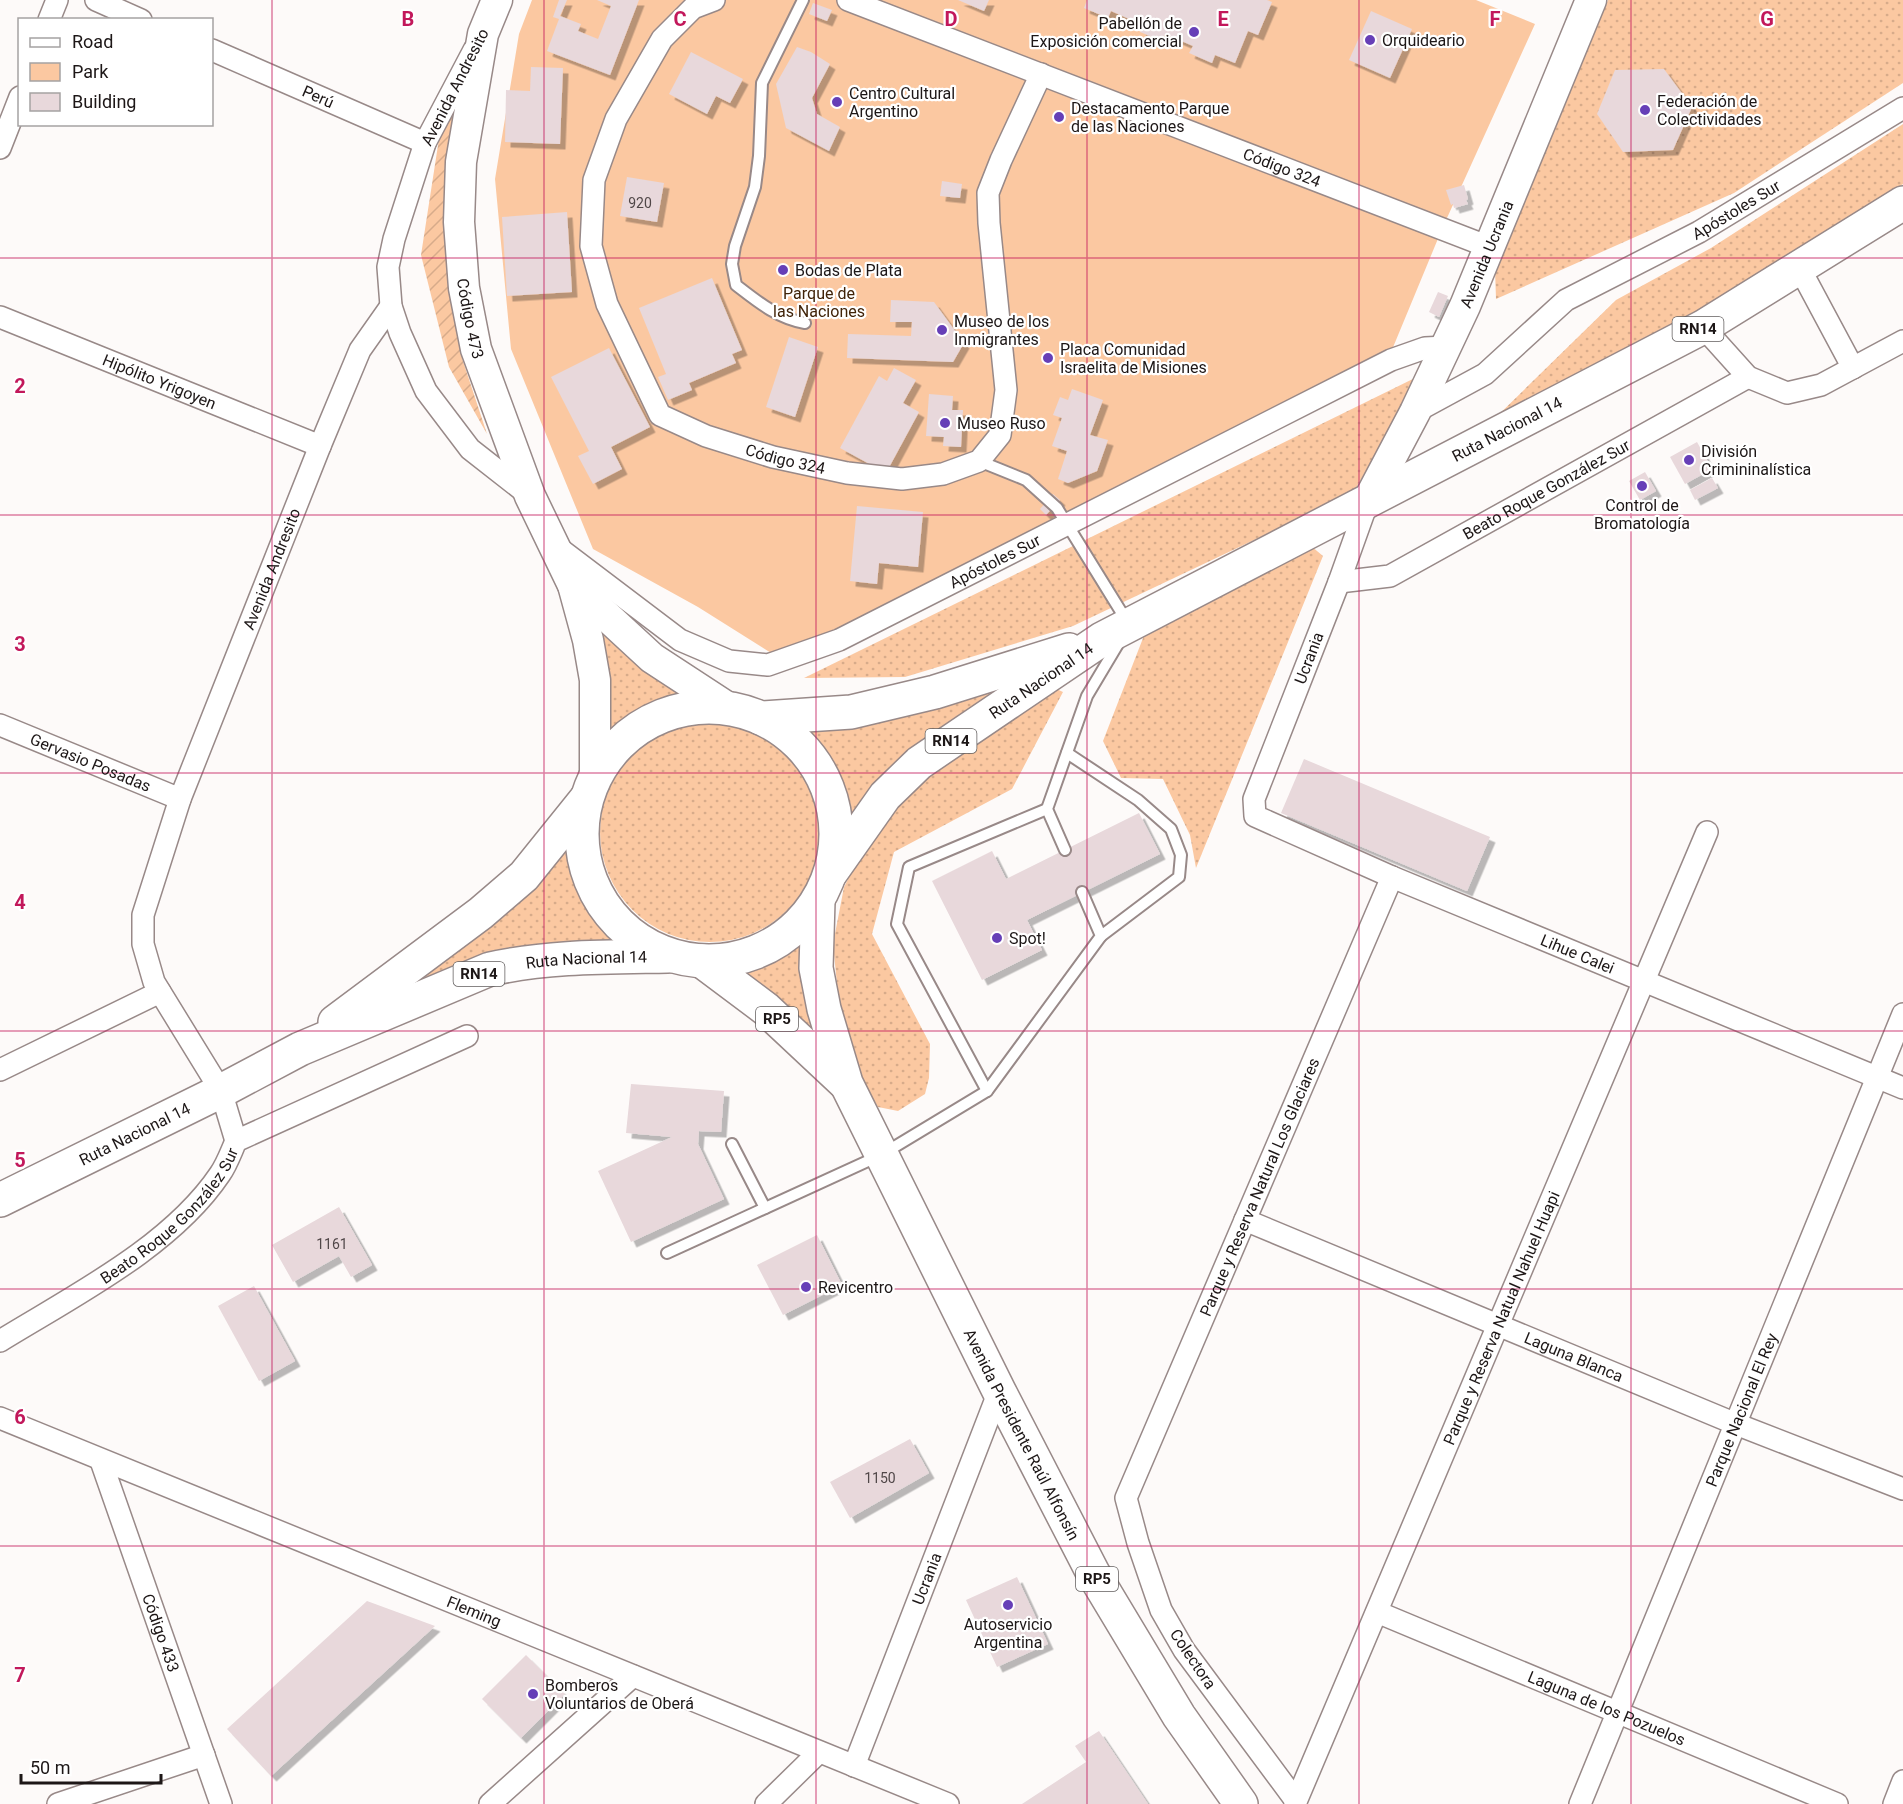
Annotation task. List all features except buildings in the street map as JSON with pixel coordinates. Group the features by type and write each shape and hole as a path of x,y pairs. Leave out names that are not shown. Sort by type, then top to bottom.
{"main road":[{"name":"Avenida Andresito","path":"483,34 497,0"},
{"name":"Avenida Ucrania","path":"1368,501 1446,347 1591,0"},
{"name":"Código 473","path":"483,34 461,162 459,222 464,288 476,350 530,496 573,585"},
{"name":"Ruta Nacional 14","path":"824,888 885,796 919,763 1115,632 1703,327 1800,269 1903,203"},
{"path":"573,585 652,658 730,709"},
{"path":"573,585 588,640 595,680 590,788"},
{"name":"Ruta Nacional 14","path":"761,718 851,712 935,692 1115,632"},
{"name":"RN14","path":"690,709 730,709 761,718 793,738 817,766 832,801 837,838 824,888 796,927 768,947 736,958 687,959 637,939 608,912 589,878 581,839 590,788 619,744 651,721 690,709"},
{"name":"Ruta Nacional 14","path":"300,1049 481,913 524,876 590,788"},
{"name":"Avenida Presidente Raúl Alfonsín","path":"824,888 816,968 824,1008 846,1083 999,1392 1093,1574 1179,1716 1241,1804"},
{"name":"Ruta Nacional 14","path":"0,1200 300,1049 490,969 517,963 564,958 687,959"},
{"name":"Avenida Presidente Raúl Alfonsín","path":"687,959 766,1009 846,1083"}],"street":[{"path":"50,18 57,0"},
{"path":"96,0 136,18"},
{"name":"Código 324","path":"714,0 692,4 662,39 616,119 594,180 591,246 604,294 660,415 717,440 773,457 847,473 902,479 943,474 979,461"},
{"name":"Código 324","path":"848,0 1489,247"},
{"name":"Avenida Andresito","path":"236,1141 221,1090 154,981 143,944 143,915 180,799 320,446 360,350 391,306 388,267 394,239 425,143 483,34"},
{"name":"Perú","path":"213,50 425,143"},
{"path":"979,461 1000,435 1006,390 988,193 1041,74"},
{"path":"0,148 18,102"},
{"name":"Apóstoles Sur","path":"1414,412 1485,374 1566,300 1699,232 1903,108"},
{"path":"1800,269 1853,368"},
{"path":"391,306 400,333 426,391 470,449 530,496"},
{"name":"Hipólito Yrigoyen","path":"0,317 320,446"},
{"path":"1703,327 1748,377 1787,393 1821,385 1903,341"},
{"name":"Apóstoles Sur","path":"553,544 680,640 729,661 768,665 838,640 1391,360 1425,348 1446,347"},
{"name":"Beato Roque González Sur","path":"1339,582 1390,576 1748,377"},
{"name":"Ucrania","path":"1255,816 1254,799 1339,582 1368,501"},
{"name":"Gervasio Posadas","path":"0,725 180,799"},
{"name":"Lihue Calei","path":"1255,816 1392,877 1903,1088"},
{"name":"Parque y Reserva Natual Nahuel Huapi","path":"1296,1802 1707,832"},
{"name":"Parque y Reserva Natural Los Glaciares","path":"1126,1498 1392,877"},
{"path":"0,1070 160,992"},
{"name":"Parque Nacional El Rey","path":"1580,1804 1903,1014"},
{"name":"Beato Roque González Sur","path":"0,1341 137,1256 188,1213 221,1173 236,1141 467,1036"},
{"name":"Laguna Blanca","path":"1245,1220 1736,1424 1903,1490"},
{"name":"Ucrania","path":"854,1766 999,1392"},
{"name":"Fleming","path":"0,1418 948,1804"},
{"name":"Código 433","path":"101,1461 221,1804"},
{"name":"Colectora","path":"1126,1498 1138,1543 1161,1610 1184,1650 1296,1802"},
{"name":"Laguna de los Pozuelos","path":"1377,1612 1837,1804"},
{"path":"490,1804 633,1676"},
{"path":"766,1804 819,1752"},
{"path":"58,1804 204,1755"},
{"path":"1894,1804 1903,1781"}],"lane":[{"path":"803,0 762,83 759,156 755,187 732,264 736,285 787,320 805,323"},
{"path":"979,461 1026,480 1057,508 1115,632 1087,696 1047,809 1065,850"},
{"path":"667,1253 881,1155 987,1091 1101,936 1179,877 1181,855 1171,829 1138,800 1067,753"},
{"path":"987,1091 897,924 899,913 909,867 1047,809"},
{"path":"1082,892 1101,936"},
{"path":"732,1144 765,1208"}],"green space":[{"name":"Parque de las Naciones","path":"532,0 1476,0 1535,24 1442,229 1389,357 779,658 698,607 593,549 511,349 495,179 519,34"},
{"path":"1608,0 1903,0 1903,83 1734,193 1496,299 1495,270"},
{"path":"445,100 453,106 446,236 462,358 487,434 449,367 421,255"},
{"path":"1903,124 1903,184 1795,257 1488,425 1616,300 1711,248"},
{"path":"1423,374 1353,493 1073,626 905,677 804,678"},
{"path":"1311,546 1323,556 1196,868 1190,835 1163,779 1121,778 1103,741 1145,633"},
{"path":"595,628 697,695 645,709 608,745"},
{"path":"1031,672 846,834 834,778 790,721"},
{"path":"1050,686 1063,692 1012,789 894,852 872,934 930,1044 929,1078 925,1094 898,1111 878,1107 857,1072 839,1004 833,944 844,887 866,844 927,772"},
{"path":"710,722 731,724 762,735 788,754 807,780 818,811 820,832 818,853 807,884 788,910 762,929 731,940 710,942 689,940 658,929 632,910 613,884 602,853 600,832 602,811 613,780 632,754 658,735 689,724"},
{"path":"575,830 582,881 601,915 636,946 391,998"},
{"path":"812,922 827,1053 727,966 778,956"}],"place":[{"name":"Pabellón de Exposición comercial","path":"1194,32"},
{"name":"Orquideario","path":"1370,40"},
{"name":"Centro Cultural Argentino","path":"837,102"},
{"name":"Federación de Colectividades","path":"1645,110"},
{"name":"Destacamento Parque de las Naciones","path":"1059,117"},
{"name":"Bodas de Plata","path":"783,270"},
{"name":"Museo de los Inmigrantes","path":"942,330"},
{"name":"Placa Comunidad Israelita de Misiones","path":"1048,358"},
{"name":"Museo Ruso","path":"945,423"},
{"name":"División Crimininalística","path":"1689,460"},
{"name":"Control de Bromatología","path":"1642,486"},
{"name":"Spot!","path":"997,938"},
{"name":"Revicentro","path":"806,1287"},
{"name":"Autoservicio Argentina","path":"1008,1605"},
{"name":"Bomberos Voluntarios de Oberá","path":"533,1694"}]}
